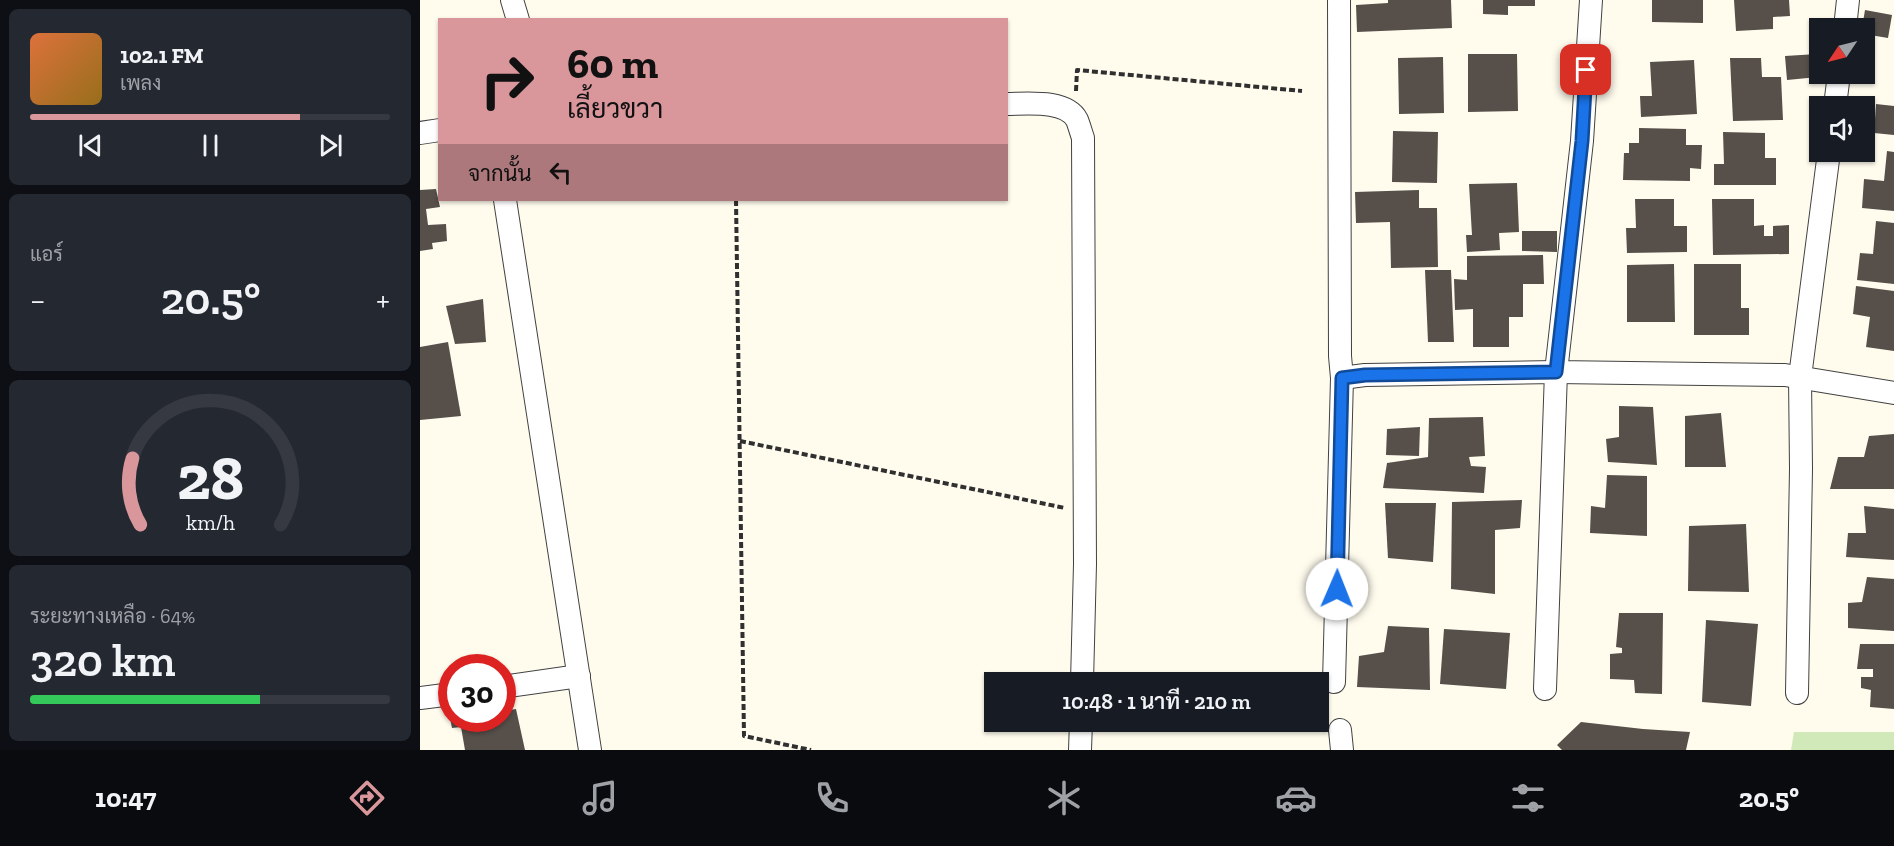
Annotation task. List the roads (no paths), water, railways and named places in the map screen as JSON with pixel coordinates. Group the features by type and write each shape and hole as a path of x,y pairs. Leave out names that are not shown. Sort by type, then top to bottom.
{"street":[{"path":"512,0 517,18"},
{"path":"1334,682 1342,378 1339,0"},
{"path":"1545,689 1556,372 1582,141 1591,0"},
{"path":"1846,18 1848,0"},
{"path":"1008,104 1042,103 1066,109 1076,118 1083,138 1085,513 1082,672"},
{"path":"420,133 438,130"},
{"path":"1797,693 1801,469 1800,377 1828,162"},
{"path":"506,201 590,750"},
{"path":"1342,378 1365,375 1556,372 1785,375 1894,393"},
{"path":"516,685 579,676"},
{"path":"420,698 438,696"},
{"path":"1080,750 1081,732"}]}
